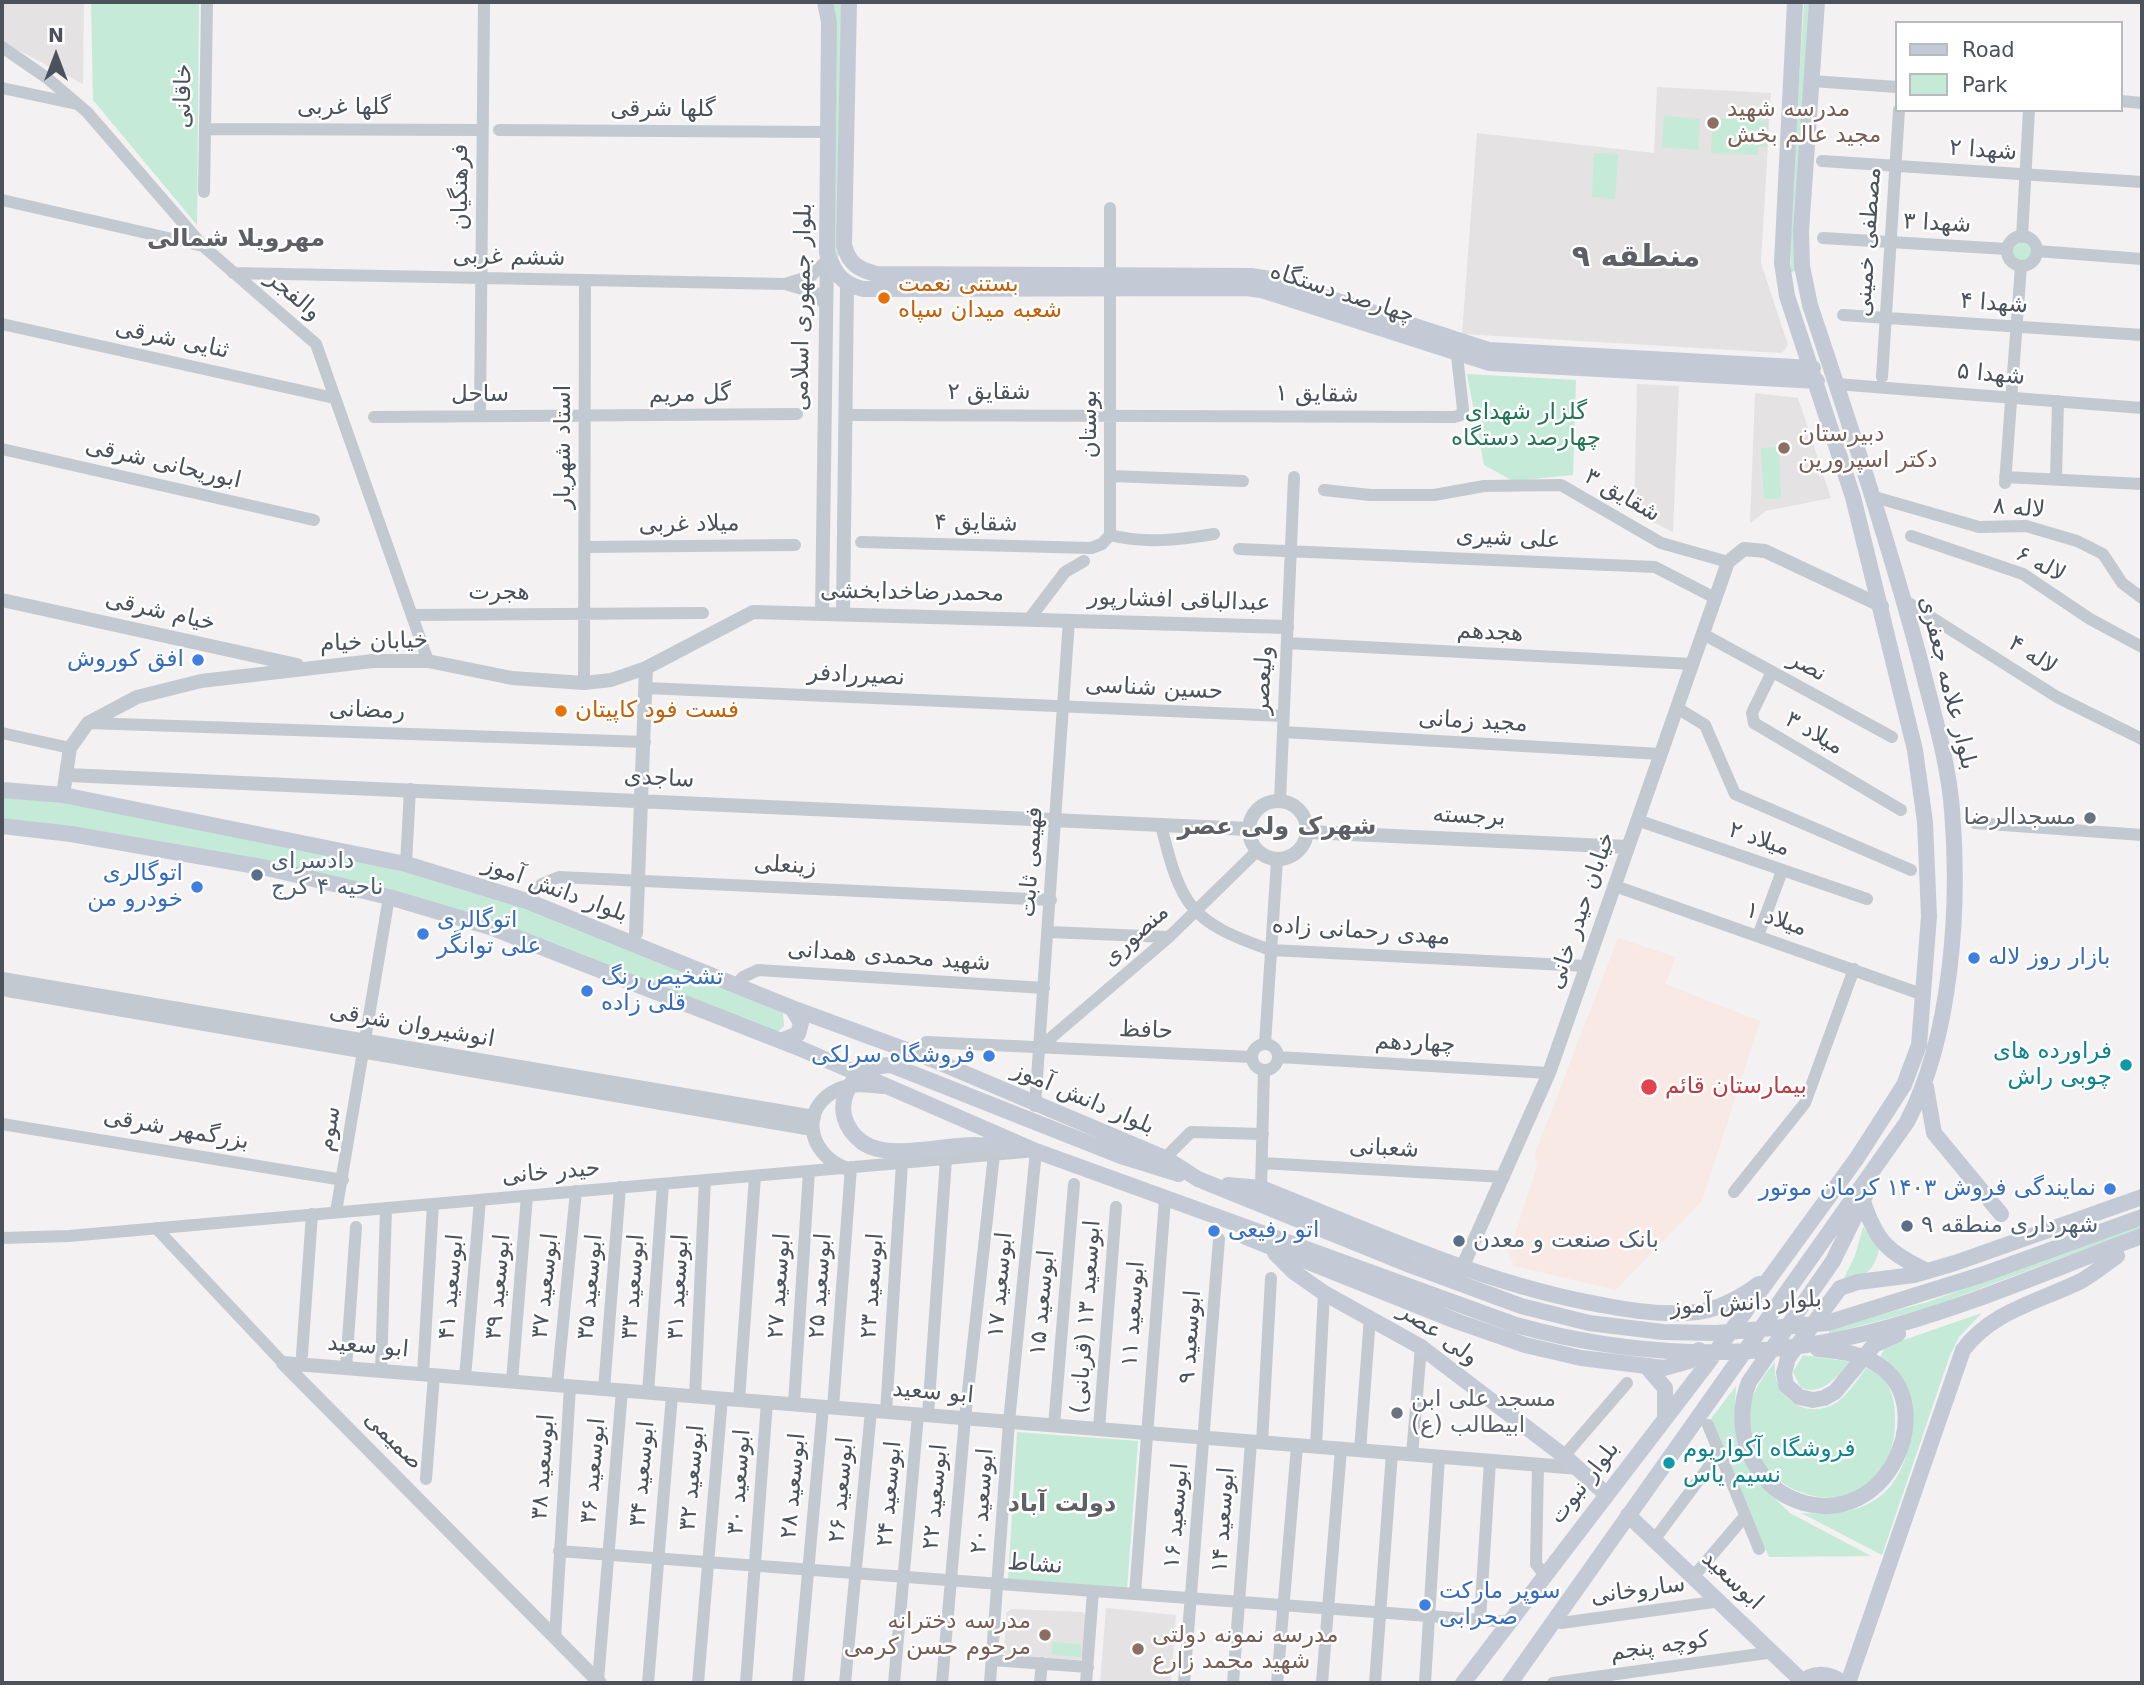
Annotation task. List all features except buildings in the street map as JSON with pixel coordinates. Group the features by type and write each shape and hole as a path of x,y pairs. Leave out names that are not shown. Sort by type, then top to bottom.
{"main road":[{"name":"بلوار جمهوری اسلامی","path":"825,2 829,22 827,257"},
{"name":"بلوار جمهوری اسلامی","path":"848,260 844,245 849,2"},
{"name":"بلوار علامه جعفری","path":"1745,1311 1857,1158 1904,1084 1919,1045 1929,916 1925,822 1915,750 1853,496 1787,296 1782,263 1795,2"},
{"name":"بلوار علامه جعفری","path":"1628,1516 1907,1122 1926,1083 1937,1048 1950,943 1952,811 1949,787 1942,747 1904,600 1808,296 1802,266 1801,231 1817,2"},
{"path":"827,257 834,272 847,286"},
{"name":"چهارصد دستگاه","path":"848,260 859,269 876,274 1261,290 1489,357 1815,375"},
{"name":"چهارصد دستگاه","path":"847,286 863,289 1111,282"},
{"path":"1915,750 1930,757 1937,754 1942,747"},
{"path":"1921,789 1925,779 1932,774 1942,776 1949,787"},
{"name":"بلوار دانش آموز","path":"2,790 63,795 406,863 527,901 792,1008 931,1059 1035,1106 1165,1158 1205,1182 1410,1265 1521,1306 1589,1323 1663,1332 1717,1333 1836,1321 1984,1274 2142,1217"},
{"name":"بلوار دانش آموز","path":"2,826 71,834 267,868 389,897 538,944 782,1041 1035,1151 1516,1325 1588,1344 1666,1353 1790,1353 1894,1326 2142,1236"},
{"path":"782,1041 798,1034 801,1023 792,1008"},
{"path":"1035,1151 974,1145 910,1150 876,1148 859,1140 850,1128 844,1107 846,1093 852,1080 863,1071 891,1065 1121,1156 1205,1182 1261,1188 1462,1268 1573,1300 1626,1310 1678,1314 1723,1305 1769,1277"},
{"path":"1926,1083 1934,1133 2001,1214"},
{"path":"1790,1353 1854,1354 1879,1365 1895,1382 1903,1402 1903,1438 1890,1472 1877,1488 1852,1502 1826,1506 1795,1500 1766,1481 1753,1463 1743,1432 1742,1405 1749,1382 1833,1261 1863,1201 1875,1169"},
{"path":"2142,1197 1927,1271 1849,1284 1840,1288 1790,1353 1784,1373 1789,1390 1799,1397 1813,1400 1835,1392 1868,1352 1884,1339 2142,1247"},
{"path":"1863,1201 1872,1230 1885,1246 1927,1271"},
{"path":"1205,1212 1215,1223 1271,1249 1525,1345 1581,1358 1647,1367 1696,1364 1705,1338 1703,1328 1696,1321 1678,1314"},
{"name":"ولی عصر","path":"1271,1249 1294,1272 1324,1293 1421,1347 1564,1456 1606,1494"},
{"path":"1803,1682 1822,1674 1845,1683 1964,1350 1977,1331 1992,1319 2084,1279 2117,1256"},
{"name":"بلوار نبوت","path":"1463,1683 1665,1417 1696,1364 1745,1311"},
{"path":"1647,1367 1665,1388 1665,1417"},
{"path":"1510,1683 1628,1516"},
{"name":"ابوسعید","path":"1628,1516 1721,1601 1803,1682"}],"street":[{"name":"خاقانی","path":"204,192 206,2"},
{"name":"فرهنگیان","path":"480,415 484,2"},
{"name":"والفجر","path":"2,47 47,78 78,104 203,246 316,344 414,615 428,661"},
{"path":"1812,81 1896,87"},
{"path":"2,88 78,104"},
{"path":"2123,101 2142,103"},
{"name":"مصطفی خمینی","path":"1882,377 1899,112"},
{"path":"2022,237 2029,112"},
{"name":"گلها غربی","path":"205,129 482,130"},
{"name":"گلها شرقی","path":"499,130 828,132"},
{"name":"شهدا ۲","path":"1822,161 2142,182"},
{"path":"2,200 203,246"},
{"name":"بوستان","path":"1110,208 1110,535"},
{"path":"2022,237 2033,242 2037,251 2034,260 2021,266 2012,263 2007,249 2011,241 2022,237"},
{"name":"شهدا ۳","path":"1823,238 2007,249"},
{"path":"2037,251 2142,260"},
{"path":"785,284 811,275 827,257"},
{"name":"بلوار جمهوری اسلامی","path":"822,613 827,257"},
{"path":"2021,266 2005,480 2056,479 2142,484"},
{"name":"ششم غربی","path":"233,273 785,284"},
{"name":"استاد شهریار","path":"584,281 584,683"},
{"path":"785,284 816,293 826,306"},
{"name":"بلوار جمهوری اسلامی","path":"843,614 847,286"},
{"name":"شهدا ۴","path":"1843,315 2142,335"},
{"name":"ثنایی شرقی","path":"2,324 334,398"},
{"name":"شقایق ۱","path":"1111,414 1454,417 1461,415 1463,409 1456,347"},
{"name":"شهدا ۵","path":"1836,384 2142,408"},
{"path":"2056,479 2059,401"},
{"name":"گل مریم","path":"584,418 797,414"},
{"name":"شقایق ۲","path":"845,415 1111,414"},
{"name":"ساحل","path":"374,417 480,415 584,418"},
{"name":"ابوریحانی شرقی","path":"2,449 314,520"},
{"path":"1111,476 1243,481"},
{"name":"ولیعصر","path":"1280,801 1294,477"},
{"name":"شقایق ۳","path":"1324,490 1370,495 1434,495 1484,486 1561,485 1661,543 1728,562"},
{"name":"لاله ۸","path":"1871,496 1979,527 2015,525 2041,529 2093,548 2108,560 2131,592 2142,597"},
{"path":"1110,535 1135,541 1180,540 1214,534"},
{"name":"شقایق ۴","path":"861,542 1091,548 1102,544 1110,535"},
{"name":"لاله ۶","path":"1911,536 2023,573 2090,619 2142,647"},
{"name":"میلاد غربی","path":"584,547 795,545"},
{"path":"1728,562 1735,554 1755,548 1882,606"},
{"name":"علی شیری","path":"1239,549 1655,567 1715,598"},
{"path":"1030,618 1065,572 1084,561"},
{"name":"خیابان حیدر خانی","path":"1462,1268 1549,1073 1728,562"},
{"name":"خیام شرقی","path":"2,600 308,668"},
{"name":"لاله ۴","path":"1904,600 2057,697 2142,739"},
{"name":"محمدرضاخدابخشی","path":"753,612 1069,620"},
{"name":"خیابان خیام","path":"70,748 88,723 137,697 201,681 373,661 428,661 512,678 584,683 611,680 646,668 753,612"},
{"name":"هجرت","path":"414,615 704,613"},
{"name":"عبدالباقی افشارپور","path":"1069,620 1287,627"},
{"name":"فهیمی ثابت","path":"1035,1106 1069,620"},
{"name":"نصر","path":"1703,634 1892,737"},
{"name":"هجدهم","path":"1287,643 1692,664"},
{"path":"636,933 644,802 646,668"},
{"name":"میلاد ۳","path":"1772,672 1752,713 1754,723 1901,810"},
{"name":"نصیررادفر","path":"646,688 1064,706"},
{"name":"حسین شناسی","path":"1064,706 1283,716"},
{"path":"1677,708 1705,725 1735,794 1911,870"},
{"name":"رمضانی","path":"88,723 645,741"},
{"name":"مجید زمانی","path":"1283,732 1661,754"},
{"path":"2,733 70,748 63,795"},
{"name":"ساجدی","path":"68,775 1249,829"},
{"path":"406,863 410,789"},
{"path":"1280,801 1289,803 1303,814 1308,832 1301,849 1286,859 1277,860 1257,851 1249,829 1255,812 1262,806 1280,801"},
{"name":"میلاد ۲","path":"1637,820 1867,899"},
{"path":"1975,823 2142,835"},
{"name":"مهدی رحمانی زاده","path":"1161,825 1173,874 1194,911 1226,934 1271,950 1586,967"},
{"name":"برجسته","path":"1308,832 1628,847"},
{"name":"منصوری","path":"1040,1048 1169,937 1257,851"},
{"path":"1265,1044 1277,860"},
{"path":"1758,936 1782,871"},
{"name":"زینعلی","path":"527,901 549,879 639,880 1051,900"},
{"name":"میلاد ۱","path":"1615,886 1924,995"},
{"name":"سوم","path":"337,1212 389,897"},
{"path":"1049,933 1169,937"},
{"name":"شهید محمدی همدانی","path":"736,985 743,977 758,970 1044,988"},
{"path":"1734,1192 1805,1103 1854,970"},
{"name":"انوشیروان شرقی","path":"2,979 364,1046 813,1123"},
{"name":"انوشیروان شرقی","path":"2,989 364,1046"},
{"name":"حافظ","path":"926,1042 1251,1057"},
{"path":"1265,1044 1274,1048 1278,1057 1274,1066 1265,1070 1255,1066 1251,1057 1256,1047 1265,1044"},
{"name":"چهاردهم","path":"1278,1057 1549,1073"},
{"path":"1261,1188 1265,1070"},
{"path":"848,1168 823,1156 813,1123 829,1095 840,1088 855,1085 884,1087"},
{"name":"بزرگمهر شرقی","path":"2,1124 343,1180"},
{"path":"1165,1158 1191,1132 1263,1134"},
{"name":"حیدر خانی","path":"2,1238 69,1236 1035,1151"},
{"name":"ابوسعید ۱۷","path":"1009,1422 1035,1151"},
{"name":"ابوسعید ۲۲","path":"942,1683 965,1419 994,1155"},
{"name":"ابوسعید ۲۴","path":"894,1683 903,1576 923,1415 946,1159"},
{"name":"ابوسعید ۲۳","path":"878,1411 902,1163"},
{"name":"شعبانی","path":"1262,1163 1504,1177"},
{"name":"ابوسعید ۲۵","path":"828,1407 848,1168"},
{"name":"ابوسعید ۲۷","path":"794,1404 809,1171"},
{"path":"739,1400 755,1176"},
{"name":"ابوسعید ۳۱","path":"695,1396 705,1180"},
{"name":"ابوسعید ۳۳","path":"648,1392 663,1184"},
{"name":"ابوسعید ۱۵","path":"1054,1426 1074,1184"},
{"name":"ابوسعید ۳۵","path":"604,1389 620,1187"},
{"name":"ابوسعید ۳۷","path":"564,1386 576,1191"},
{"name":"ابوسعید ۳۹","path":"512,1381 527,1196"},
{"name":"ابوسعید ۱۱","path":"1135,1594 1165,1199"},
{"name":"ابوسعید ۴۱","path":"465,1378 480,1200"},
{"path":"426,1479 433,1204"},
{"name":"ابوسعید ۱۳ (قربانی)","path":"1099,1429 1116,1207"},
{"path":"382,1371 386,1208"},
{"path":"302,1354 312,1214"},
{"path":"346,1368 356,1227"},
{"name":"صمیمی","path":"156,1228 283,1363 599,1682"},
{"name":"ابوسعید ۹","path":"1205,1438 1219,1240"},
{"name":"ابوسعید ۱۴","path":"1233,1683 1271,1278"},
{"path":"1315,1447 1324,1293"},
{"path":"1360,1451 1370,1317"},
{"path":"1412,1455 1421,1347"},
{"name":"ابو سعید","path":"283,1363 1578,1468"},
{"path":"1564,1456 1628,1383"},
{"name":"ابوسعید ۳۸","path":"555,1638 564,1386"},
{"name":"ابوسعید ۳۶","path":"599,1682 622,1390"},
{"name":"ابوسعید ۳۴","path":"648,1683 656,1558 672,1395"},
{"name":"ابوسعید ۳۲","path":"698,1683 706,1562 722,1398"},
{"name":"ابوسعید ۳۰","path":"746,1683 767,1402"},
{"name":"ابوسعید ۲۸","path":"799,1683 808,1569 828,1407"},
{"name":"ابوسعید ۲۶","path":"845,1683 855,1573 878,1411"},
{"name":"ابوسعید ۲۰","path":"990,1683 1009,1422"},
{"path":"1708,1425 1759,1549"},
{"name":"ابوسعید ۱۶","path":"1184,1683 1205,1438"},
{"path":"1277,1683 1297,1446"},
{"path":"1322,1683 1340,1449"},
{"path":"1375,1683 1392,1453"},
{"path":"1654,1540 1719,1453"},
{"path":"1425,1683 1439,1457"},
{"path":"1480,1620 1490,1461"},
{"path":"1538,1465 1536,1564 1544,1574"},
{"path":"1694,1576 1745,1516"},
{"name":"نشاط","path":"559,1550 1509,1622"},
{"path":"1086,1683 1093,1591"},
{"name":"ساروخانی","path":"1561,1623 1721,1601"},
{"name":"کوچه پنجم","path":"1553,1683 1774,1652"},
{"path":"992,1660 1087,1667"},
{"path":"1040,1683 1042,1663"}],"shaded area":[{"path":"2,2 84,2 83,84 2,42"},
{"path":"1657,87 1771,93 1761,263 1788,345 1782,353 1462,334 1477,133 1654,153"},
{"path":"1637,384 1679,386 1673,532 1634,513"},
{"name":"دبیرستان دکتر اسپرورین","path":"1755,393 1798,398 1831,498 1766,511 1750,523"},
{"name":"بیمارستان قائم","path":"1618,938 1676,957 1665,984 1760,1021 1702,1201 1616,1290 1514,1266 1509,1252 1537,1167 1535,1154"},
{"name":"مدرسه نمونه دولتی شهید محمد زارع","path":"1106,1608 1176,1615 1171,1683 1100,1683"},
{"name":"مدرسه دخترانه مرحوم حسن کرمی","path":"1011,1609 1083,1612 1086,1617 1083,1657 1080,1660 1007,1657 1004,1652 1006,1613"}],"green space":[{"path":"91,2 199,2 197,225 93,100"},
{"path":"829,2 845,2 840,252 835,265"},
{"path":"1804,2 1810,2 1796,271 1791,272 1790,224"},
{"path":"1664,116 1700,119 1698,150 1662,147"},
{"path":"1713,118 1768,121 1767,147 1758,147 1758,155 1711,153"},
{"path":"1594,153 1618,154 1615,199 1592,197"},
{"path":"2022,238 2031,242 2035,251 2031,260 2022,264 2013,260 2009,251 2013,242"},
{"name":"گلزار شهدای چهارصد دستگاه","path":"1467,374 1576,380 1573,475 1513,481 1484,465"},
{"path":"1779,447 1781,498 1764,499 1761,448"},
{"path":"2,796 63,801 404,870 541,912 783,1013 784,1026 778,1032 490,920 380,886 127,836 2,818"},
{"path":"2142,1223 2142,1228 1928,1308 1829,1334 1829,1328 1928,1302"},
{"path":"1863,1227 1879,1249 1877,1257 1867,1272 1842,1282 1855,1256"},
{"path":"1982,1313 1959,1337 1950,1355 1882,1555 1801,1513 1831,1513 1860,1507 1878,1498 1898,1475 1909,1446 1911,1413 1903,1380 1880,1357 1886,1346"},
{"path":"1803,1355 1851,1362 1823,1387 1809,1390 1801,1388 1793,1372"},
{"path":"1775,1362 1778,1385 1784,1394 1792,1402 1812,1409 1824,1408 1840,1400 1868,1366 1887,1383 1893,1399 1895,1425 1884,1468 1859,1491 1827,1498 1794,1490 1767,1469 1750,1440 1751,1403"},
{"path":"1736,1386 1735,1406 1760,1485 1790,1513 1871,1556 1769,1557 1709,1421"},
{"path":"1017,1432 1138,1441 1127,1590 1008,1580"},
{"path":"1052,1642 1081,1644 1081,1657 1052,1655"}],"place":[{"name":"مدرسه شهید مجید عالم بخش","path":"1713,123"},
{"name":"بستنی نعمت شعبه میدان سپاه","path":"884,298"},
{"name":"دبیرستان دکتر اسپرورین","path":"1784,448"},
{"name":"افق کوروش","path":"198,660"},
{"name":"فست فود کاپیتان","path":"561,711"},
{"name":"مسجدالرضا","path":"2090,818"},
{"name":"دادسرای ناحیه ۴ کرج","path":"257,875"},
{"name":"اتوگالری خودرو من","path":"197,887"},
{"name":"اتوگالری علی توانگر","path":"423,934"},
{"name":"بازار روز لاله","path":"1974,958"},
{"name":"تشخیص رنگ قلی زاده","path":"587,991"},
{"name":"فروشگاه سرلکی","path":"989,1056"},
{"name":"فراورده های چوبی راش","path":"2126,1065"},
{"name":"بیمارستان قائم","path":"1649,1087"},
{"name":"نمایندگی فروش ۱۴۰۳ کرمان موتور","path":"2110,1189"},
{"name":"شهرداری منطقه ۹","path":"1907,1226"},
{"name":"اتو رفیعی","path":"1214,1231"},
{"name":"بانک صنعت و معدن","path":"1459,1241"},
{"name":"مسجد علی ابن ابیطالب (ع)","path":"1397,1413"},
{"name":"فروشگاه آکواریوم نسیم یاس","path":"1669,1463"},
{"name":"سوپر مارکت صحرابی","path":"1425,1605"},
{"name":"مدرسه دخترانه مرحوم حسن کرمی","path":"1045,1635"},
{"name":"مدرسه نمونه دولتی شهید محمد زارع","path":"1138,1649"}],"district":[{"name":"مهرویلا شمالی","path":"236,240"},
{"name":"منطقه ۹","path":"1636,258"},
{"name":"شهرک ولی عصر","path":"1277,828"},
{"name":"دولت آباد","path":"1062,1505"}]}
